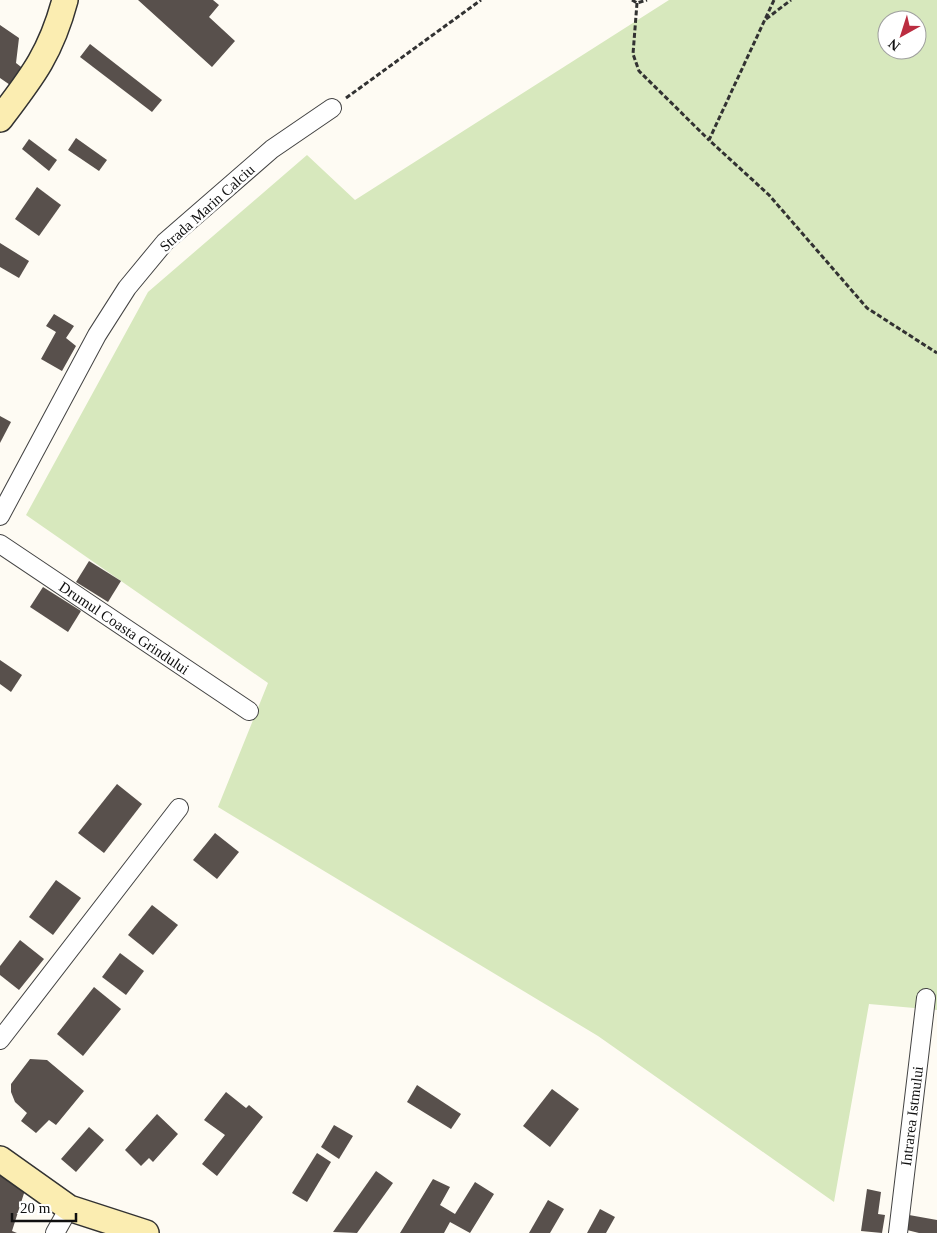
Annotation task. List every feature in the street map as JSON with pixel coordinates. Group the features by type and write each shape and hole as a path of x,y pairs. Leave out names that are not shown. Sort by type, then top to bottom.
{"main road":[{"path":"0,119 33,75 48,50 65,0"},
{"path":"0,1159 68,1208 146,1233"}],"street":[{"name":"Strada Marin Calciu","path":"0,516 97,335 126,288 165,242 272,149 332,108"},
{"name":"Drumul Coasta Grindului","path":"0,544 249,711"},
{"path":"0,1040 179,808"},
{"name":"Intrarea Istmului","path":"898,1233 926,998"},
{"path":"55,1233 68,1208"}],"path":[{"path":"332,108 481,0"},
{"path":"632,0 637,4"},
{"path":"637,4 647,0"},
{"path":"710,140 774,0"},
{"path":"765,20 791,0"},
{"path":"637,4 633,54 639,71 769,195 867,308 920,344 937,353"}],"green space":[{"path":"669,0 937,0 937,1010 869,1004 834,1202 598,1036 218,807 268,683 26,515 148,292 307,155 355,200"}],"building":[{"path":"138,0 213,0 219,5 209,17 235,41 212,67"},
{"path":"0,25 19,38 16,63 25,70 13,87 0,78"},
{"path":"90,44 162,100 152,112 80,57"},
{"path":"76,138 107,160 99,171 68,150"},
{"path":"29,139 57,160 49,171 22,149"},
{"path":"37,187 61,205 39,236 15,219"},
{"path":"0,243 29,261 19,278 0,267"},
{"path":"54,314 74,326 66,338 76,346 62,371 41,359 56,332 46,326"},
{"path":"0,416 11,422 0,443"},
{"path":"89,561 121,581 108,602 76,582"},
{"path":"43,587 81,611 68,632 30,607"},
{"path":"0,660 22,675 11,692 0,684"},
{"path":"117,784 142,804 104,853 78,833"},
{"path":"215,833 239,852 217,879 193,860"},
{"path":"56,880 81,898 53,935 29,917"},
{"path":"152,905 178,925 153,955 128,935"},
{"path":"20,940 44,959 19,990 0,975 0,966"},
{"path":"120,953 144,971 126,995 102,977"},
{"path":"94,987 121,1009 83,1056 57,1034"},
{"path":"30,1059 47,1060 84,1091 56,1125 49,1120 36,1133 21,1121 27,1113 15,1102 11,1092 11,1084"},
{"path":"417,1085 461,1114 451,1129 407,1102"},
{"path":"552,1089 579,1109 550,1147 523,1126"},
{"path":"226,1092 246,1108 249,1105 263,1117 217,1176 202,1164 225,1135 204,1120"},
{"path":"157,1114 178,1134 153,1162 149,1158 141,1166 125,1150"},
{"path":"334,1125 353,1136 339,1159 321,1147"},
{"path":"89,1127 104,1140 76,1172 61,1159"},
{"path":"317,1153 331,1162 307,1202 292,1193"},
{"path":"0,1166 26,1187 12,1231 17,1233 0,1233"},
{"path":"376,1171 393,1183 357,1233 333,1232"},
{"path":"433,1179 450,1187 440,1205 455,1214 475,1182 494,1194 470,1233 450,1222 444,1233 400,1233"},
{"path":"867,1189 881,1192 878,1214 885,1215 882,1233 861,1231"},
{"path":"548,1200 564,1209 550,1233 529,1233"},
{"path":"600,1209 615,1217 606,1233 587,1233"},
{"path":"909,1215 937,1220 937,1233 919,1233 907,1230"}]}
